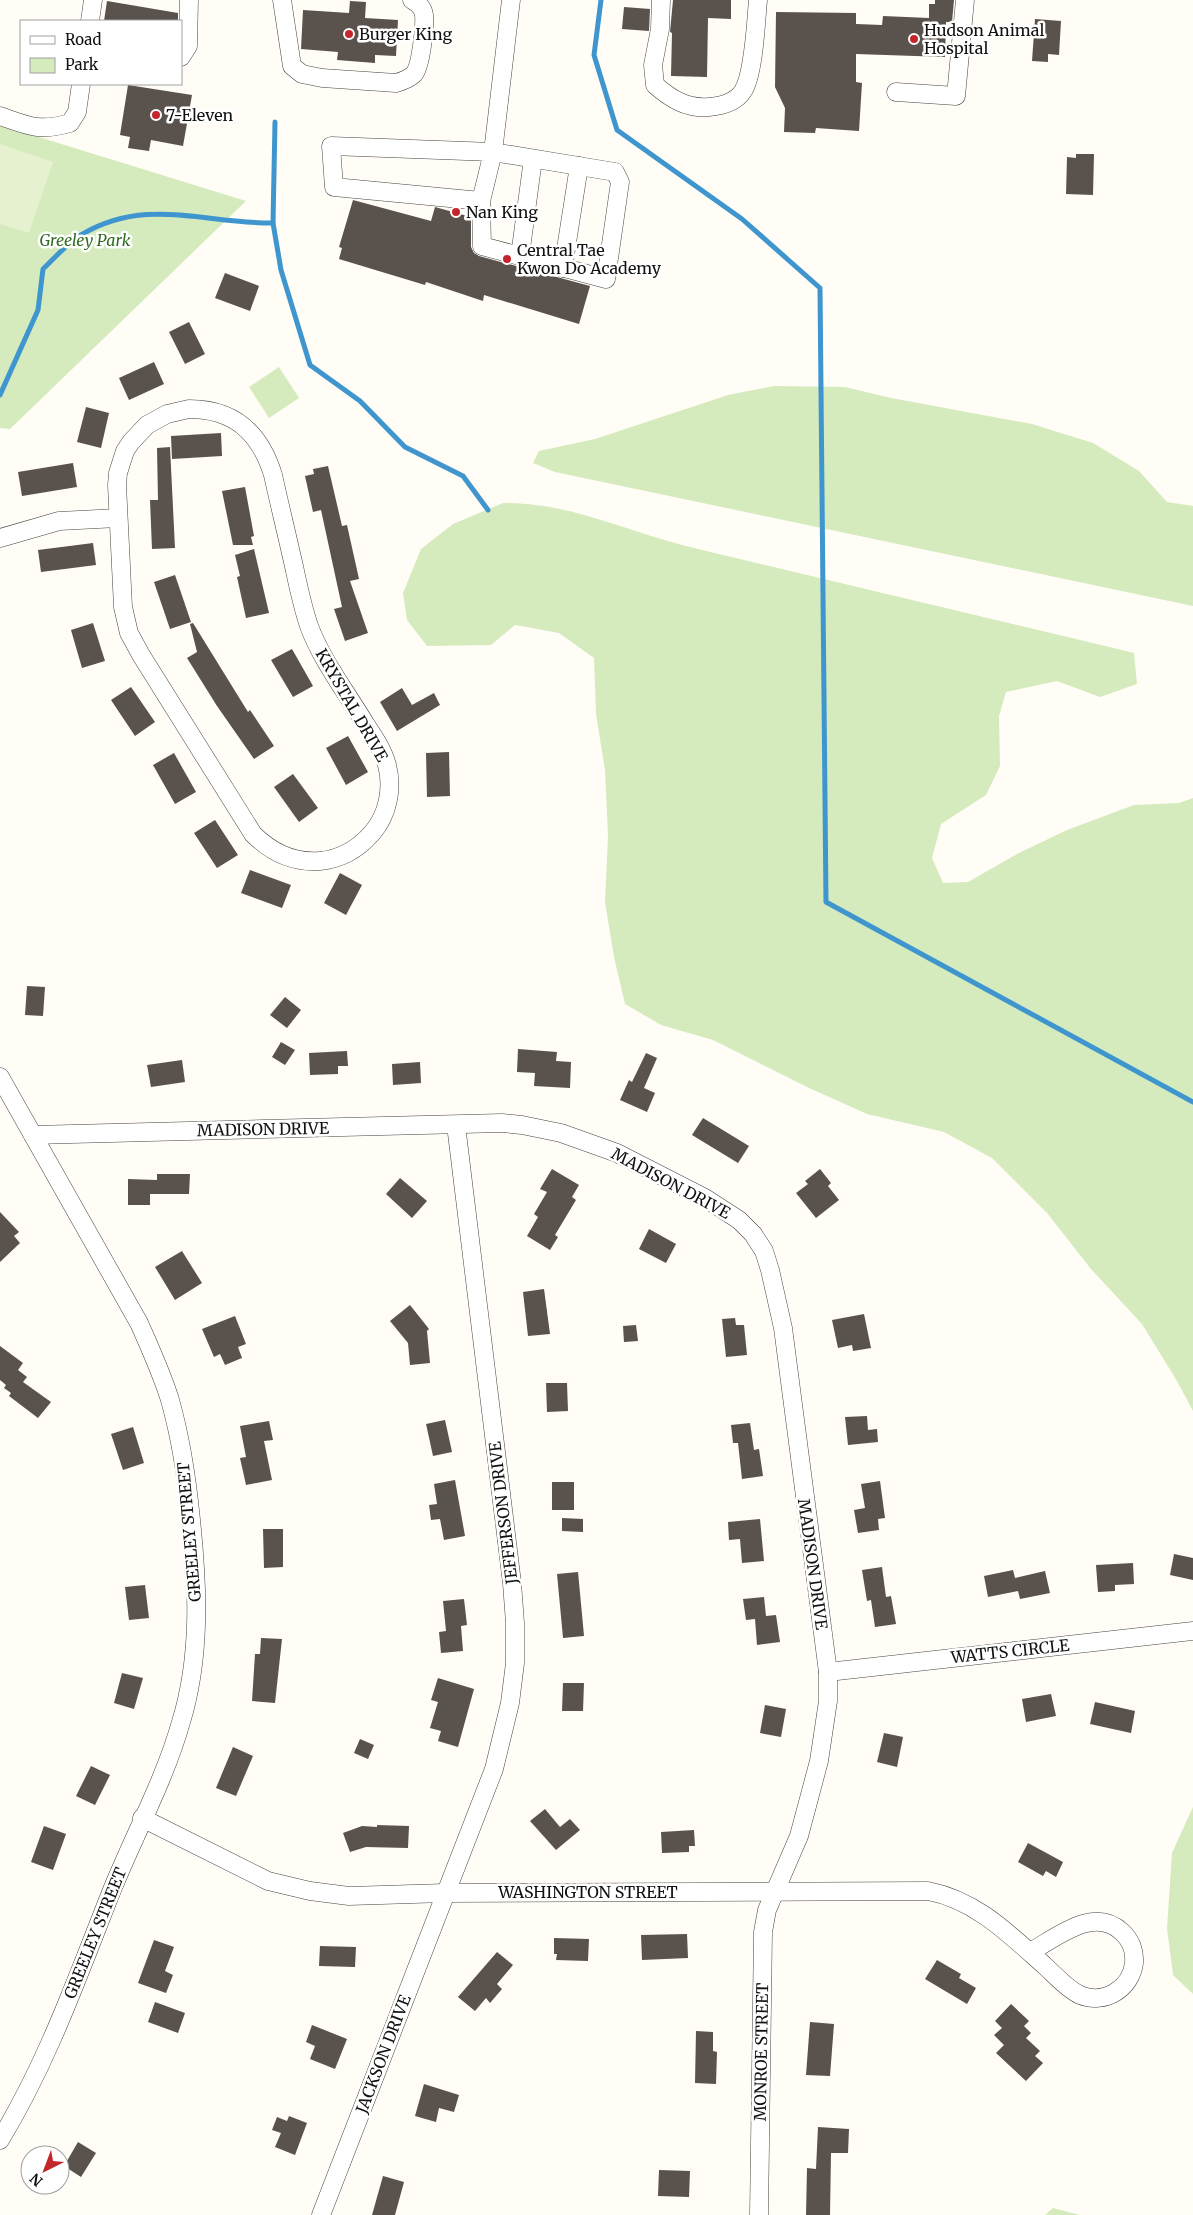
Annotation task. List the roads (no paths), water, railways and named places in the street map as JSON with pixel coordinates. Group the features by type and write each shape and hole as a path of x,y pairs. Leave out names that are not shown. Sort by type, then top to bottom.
{"street":[{"path":"90,20 93,0"},
{"path":"182,55 188,46 189,0"},
{"path":"282,0 292,66 302,74 322,78 396,83 406,80 415,73 420,58 424,13 418,3 412,0"},
{"path":"481,201 334,187 331,146 493,152 615,172 620,182 606,279 482,246 481,201 493,152 511,0"},
{"path":"661,0 660,29 653,65 655,85 671,99 696,108 723,106 743,92 751,64 758,0"},
{"path":"896,92 956,96 965,0"},
{"path":"0,116 37,128 52,129 70,124 77,112 81,85"},
{"path":"520,256 533,159"},
{"path":"563,268 579,166"},
{"name":"KRYSTAL DRIVE","path":"189,409 212,411 233,419 259,442 273,475 309,626 329,664 378,744 387,766 389,788 385,811 374,831 357,847 347,853 326,860 302,861 280,855 253,834 141,655 130,633 123,608 118,518 117,484 121,462 131,442 147,425 156,419 167,414 189,409"},
{"path":"0,538 59,521 118,518"},
{"name":"GREELEY STREET","path":"0,1077 142,1331 169,1399 180,1439 187,1480 195,1559 196,1598 196,1639 192,1681 182,1722 168,1763 126,1854 67,2004 35,2077 0,2140"},
{"name":"JEFFERSON DRIVE","path":"445,1893 494,1769 510,1703 515,1663 512,1583 456,1125"},
{"name":"MADISON DRIVE","path":"33,1135 522,1125 580,1138 616,1153 705,1198 739,1220 753,1234 764,1251 783,1328 828,1672 828,1701 820,1761 799,1836 776,1890"},
{"name":"WATTS CIRCLE","path":"828,1672 1193,1631"},
{"name":"WASHINGTON STREET","path":"142,1818 268,1881 310,1891 349,1896 445,1893 776,1890 928,1891 947,1895 966,1903 983,1914 1030,1952 1071,1989 1087,1997 1106,1997 1122,1987 1128,1980 1134,1962 1134,1952 1126,1935 1111,1924 1101,1921 1083,1923 1030,1952"},
{"name":"MONROE STREET","path":"759,2215 763,1932 767,1910 776,1890"},
{"name":"JACKSON DRIVE","path":"321,2215 445,1893"}],"waterway":[{"path":"601,0 594,55 617,130 742,219 820,288 826,902 1193,1102"},
{"path":"275,122 273,223 281,270 310,365 360,401 405,447 463,476 488,510"},
{"path":"0,395 38,310 43,269 76,238 105,223 152,214 273,223"}],"place":[{"name":"Burger King","path":"349,34"},
{"name":"Hudson Animal Hospital","path":"914,39"},
{"name":"7-Eleven","path":"156,115"},
{"name":"Nan King","path":"456,212"},
{"name":"Central Tae Kwon Do Academy","path":"507,259"}],"park label":[{"name":"Greeley Park","path":"85,240"}]}
